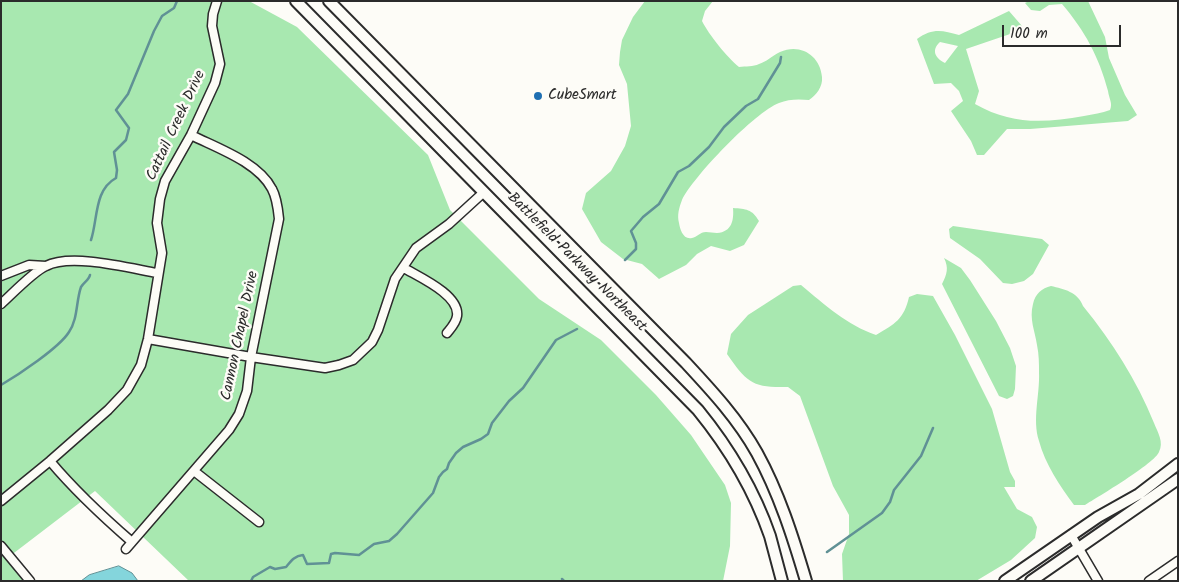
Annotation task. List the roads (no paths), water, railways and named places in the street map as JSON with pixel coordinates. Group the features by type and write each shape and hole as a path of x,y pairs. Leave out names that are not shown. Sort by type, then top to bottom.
{"main road":[{"name":"Battlefield Parkway Northeast","path":"296,1 657,366 712,426 751,491 770,538 782,581"},
{"name":"Battlefield Parkway Northeast","path":"329,1 686,363 716,396 738,423 756,452 773,486 789,527 806,581"},
{"path":"1005,581 1071,535 1139,494 1178,464"},
{"path":"1031,581 1178,480"}],"street":[{"name":"Cattail Creek Drive","path":"1,501 108,410 127,390 140,365 148,339 157,273 162,253 157,223 160,199 165,181 191,135 215,83 220,64 212,26 213,14 218,1"},
{"name":"Cannon Chapel Drive","path":"126,549 229,430 239,414 247,391 251,357 279,220 278,206 272,189 261,174 247,163 191,135"},
{"path":"148,339 326,368 353,360 372,342 395,280 416,248 449,224 484,192"},
{"path":"1,276 28,265 46,266 70,260 94,262 157,273"},
{"path":"1,304 46,266"},
{"path":"404,268 447,294 454,304 458,314 455,323 447,333"},
{"path":"50,461 92,507 132,542"},
{"path":"194,471 259,522"},
{"path":"1071,535 1098,581"},
{"path":"1,546 30,581"},
{"path":"1149,581 1178,561"}],"water":[{"path":"119,566 132,573 138,581 81,581 89,575"}],"waterway":[{"path":"91,240 100,197 109,183 116,178 117,170 114,152 126,140 129,128 116,110 128,94 162,16 174,8 177,1"},
{"path":"625,260 636,249 636,243 631,231 643,217 659,204 678,172 689,166 709,147 724,127 746,106 758,99 780,63 781,57"},
{"path":"1,385 38,361 57,346 69,332 74,321 79,292 90,275"},
{"path":"251,581 253,577 270,567 275,569 286,567 297,556 303,555 307,564 329,563 331,554 359,555 374,544 389,541 433,493 439,477 447,469 456,453 463,447 488,434 492,423 509,401 523,388 556,340 577,329"},
{"path":"827,552 882,513 890,502 894,490 921,456 933,428"}],"place":[{"name":"CubeSmart","path":"538,96"}]}
